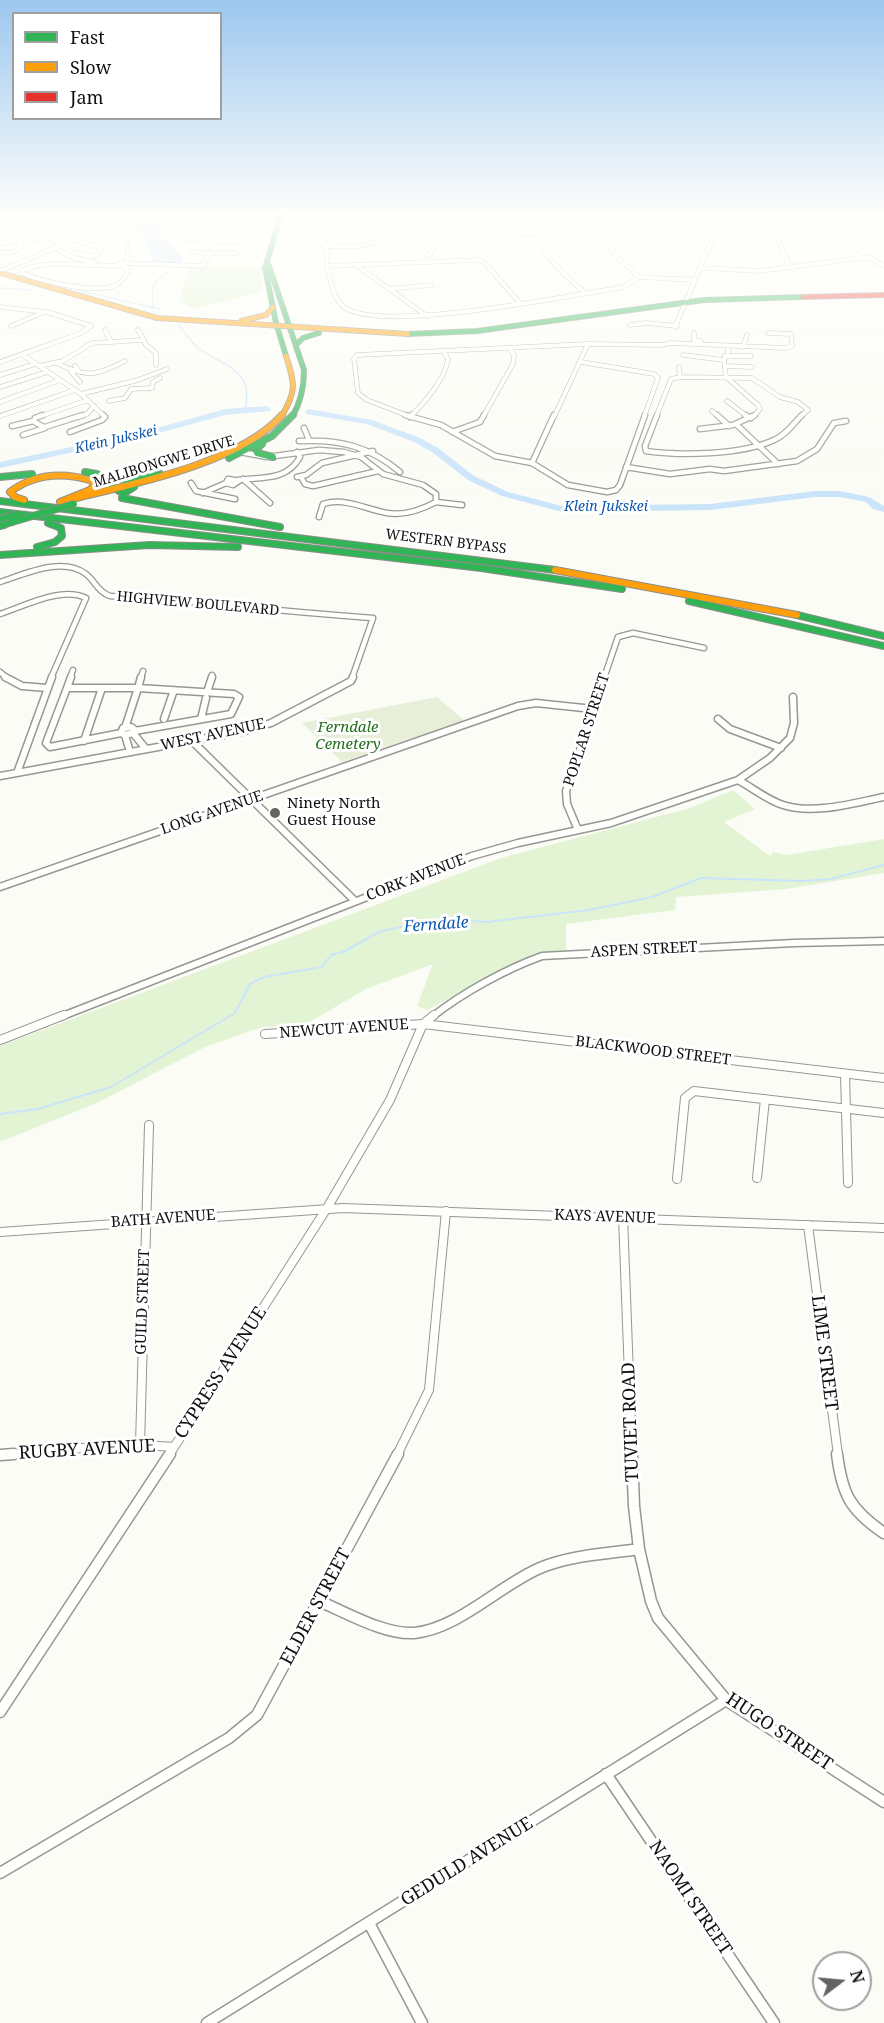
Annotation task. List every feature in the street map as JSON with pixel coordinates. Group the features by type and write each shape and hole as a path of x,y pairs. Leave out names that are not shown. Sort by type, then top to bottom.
{"main road":[{"path":"124,308 166,319 430,334"},
{"path":"129,310 173,318 221,321 259,318 268,314 273,308"},
{"name":"MALIBONGWE DRIVE","path":"3,523 59,502 134,487 237,452 265,440 283,427 294,416 306,396 307,384 296,345 273,308"},
{"path":"221,321 339,332 430,334 477,331 630,308"},
{"path":"285,309 294,321 320,327"},
{"name":"MALIBONGWE DRIVE","path":"3,523 74,504 160,474 237,452 273,425 286,410 295,389 283,326 285,309"},
{"path":"173,318 199,315 210,321"},
{"path":"243,325 274,331 288,359"},
{"path":"296,345 307,336 339,332"},
{"path":"265,440 256,452 263,456 273,457"},
{"path":"0,477 63,472 96,474 124,480 160,474"},
{"path":"96,474 116,489"},
{"path":"59,502 90,490 94,485 93,481 73,476 39,478 21,482 10,492 15,497 36,502 327,534 554,563 682,587 740,602"},
{"path":"134,487 123,494 122,498 327,534"},
{"name":"WESTERN BYPASS","path":"0,501 494,561 740,602 884,636"},
{"name":"WESTERN BYPASS","path":"0,512 481,568 653,594 792,623 884,646"},
{"path":"0,550 47,545 58,541 63,534 61,528 54,524 3,523"},
{"path":"0,555 113,546 178,544 392,557"}],"street":[{"path":"0,362 81,333 91,325 27,308"},
{"path":"347,308 350,311 396,317 427,316 477,308"},
{"path":"416,308 427,316"},
{"path":"671,343 682,308"},
{"path":"11,326 44,312"},
{"path":"630,325 646,323 676,326"},
{"path":"105,330 111,342"},
{"path":"138,330 146,345 156,353 156,365"},
{"path":"694,333 695,341 786,348 792,346 791,334 768,333"},
{"path":"744,345 747,335"},
{"path":"0,375 66,360 88,345 144,340"},
{"path":"581,362 657,375 657,383 618,489 607,492 568,485 532,464 495,456 441,425 411,417 358,395 355,357 443,350 588,344 655,345 671,343 728,346 780,344"},
{"path":"532,464 588,344"},
{"path":"700,429 736,425 759,412 760,407 726,377 724,357 717,346"},
{"path":"724,357 728,346"},
{"path":"452,432 480,422 513,364 514,356 510,348"},
{"path":"411,417 426,399 446,367 448,359 443,350"},
{"path":"22,355 81,394 105,418 70,432"},
{"path":"683,355 751,356"},
{"path":"701,356 704,365"},
{"path":"57,363 83,376 101,373 125,361"},
{"path":"72,371 78,370 75,366"},
{"path":"725,366 752,367"},
{"path":"679,367 680,377"},
{"path":"81,394 119,385 167,369"},
{"path":"72,371 80,382"},
{"path":"0,387 47,372"},
{"path":"680,377 752,378 782,398 800,403 808,410 798,416 787,432 772,441 679,454 654,453 644,450 671,379 680,377"},
{"path":"119,385 131,389 151,388 153,382 160,378"},
{"path":"0,402 60,380"},
{"path":"109,400 125,398 131,389"},
{"path":"0,416 75,390"},
{"path":"35,418 88,400"},
{"path":"727,401 751,418"},
{"path":"23,435 87,414 94,406"},
{"path":"712,411 729,426"},
{"path":"12,426 33,421 45,427"},
{"path":"626,467 670,474 797,461 809,456 817,449 834,423 846,421"},
{"path":"736,425 778,464"},
{"path":"304,428 309,440"},
{"path":"299,441 336,440 373,451 400,472"},
{"path":"237,452 273,457 297,452 328,450 356,455 378,471 391,477 427,486 436,494 436,502"},
{"path":"373,451 322,463 298,477 305,484 313,486 378,471"},
{"path":"203,493 226,483 228,479 280,477 297,465 300,457 297,452"},
{"path":"241,479 270,503"},
{"path":"191,483 196,492 235,499"},
{"path":"319,517 323,504 329,502 353,503 393,514 416,510 436,502 462,505"},
{"name":"HIGHVIEW BOULEVARD","path":"0,582 45,569 68,567 81,571 100,591 110,596 208,602 284,612 373,618"},
{"path":"0,614 59,596 82,595 86,600 47,688 17,773"},
{"name":"WEST AVENUE","path":"0,776 263,726 348,684 354,676 373,618"},
{"name":"POPLAR STREET","path":"578,830 567,804 566,791 618,637 624,634 661,638 704,648"},
{"path":"73,670 46,743 52,747 84,741 124,732 131,727 146,749"},
{"path":"130,752 124,732 143,671"},
{"path":"0,672 17,685 47,688"},
{"path":"201,719 212,675"},
{"path":"67,688 174,690 206,695 236,694 239,699 232,713 134,732"},
{"path":"84,741 102,688"},
{"path":"164,719 174,690"},
{"name":"CORK AVENUE","path":"0,1040 485,851 611,823 738,780 763,764 790,738 793,729 793,697"},
{"name":"LONG AVENUE","path":"1,886 518,706 536,704 593,709"},
{"path":"718,720 726,727 781,748"},
{"path":"192,741 355,901"},
{"path":"738,780 777,802 792,807 812,807 884,797"},
{"name":"ASPEN STREET","path":"423,1024 446,1006 525,962 542,956 803,942 884,941"},
{"name":"NEWCUT AVENUE","path":"265,1034 423,1024"},
{"name":"BLACKWOOD STREET","path":"423,1024 884,1078"},
{"name":"CYPRESS AVENUE","path":"0,1712 327,1208 390,1100 423,1024"},
{"path":"845,1074 844,1093 848,1109 848,1183"},
{"path":"677,1179 687,1095 694,1091 702,1090 884,1113"},
{"path":"757,1178 765,1099"},
{"name":"GUILD STREET","path":"140,1444 149,1125"},
{"name":"KAYS AVENUE","path":"327,1208 884,1228"},
{"name":"BATH AVENUE","path":"0,1232 327,1208"},
{"name":"ELDER STREET","path":"0,1873 229,1738 249,1724 264,1704 419,1414 429,1390 446,1211"},
{"name":"TUVIET ROAD","path":"623,1217 632,1479 639,1549 651,1601 662,1623"},
{"name":"LIME STREET","path":"808,1225 840,1482 848,1502 884,1533"},
{"name":"RUGBY AVENUE","path":"0,1455 140,1444 174,1447"},
{"path":"319,1601 395,1630 415,1633 436,1627 540,1569 572,1560 639,1549"},
{"name":"HUGO STREET","path":"662,1623 726,1700 884,1802"},
{"name":"GEDULD AVENUE","path":"207,2023 726,1700"},
{"name":"NAOMI STREET","path":"606,1774 774,2023"},
{"path":"369,1923 422,2023"}],"green space":[{"name":"Ferndale Cemetery","path":"437,697 464,720 342,762 302,723"},
{"path":"733,790 755,809 724,822 770,856 773,852 787,855 884,839 884,873 786,889 676,897 675,910 566,924 566,951 535,953 427,1010 417,1006 433,964 366,989 303,1026 262,1027 205,1047 99,1102 0,1142 0,1046 501,858 690,808"}],"waterway":[{"path":"179,325 197,347 234,370 241,377 247,396 245,410"},
{"name":"Klein Jukskei","path":"0,465 144,434 225,412 267,409"},
{"name":"Klein Jukskei","path":"309,412 369,422 417,440 435,450 471,478 505,494 562,509 710,507 815,494 840,494 869,500 876,507 884,509"},
{"name":"Ferndale","path":"0,1114 38,1109 111,1087 235,1013 250,984 264,977 322,967 331,955 343,952 381,931 422,923 455,920 487,922 589,910 652,897 701,878 802,881 831,879 884,865"}],"traffic: fast":[{"path":"273,308 286,356"},
{"path":"229,458 272,436 293,416 300,403 304,388 304,370 283,308"},
{"path":"408,334 477,331 642,308"},
{"path":"296,345 303,338 319,333"},
{"path":"262,444 256,450 257,453 273,457"},
{"path":"85,472 97,474 119,491"},
{"path":"0,477 32,474"},
{"path":"103,476 124,480 160,474"},
{"path":"134,487 123,494 122,498 280,527"},
{"path":"0,501 555,570"},
{"path":"12,522 74,504"},
{"path":"0,512 481,568 622,589"},
{"path":"0,519 18,514"},
{"path":"0,526 12,522"},
{"path":"37,547 55,542 62,536 61,528 48,523"},
{"path":"0,526 4,525"},
{"path":"0,555 149,545 238,547"},
{"path":"689,601 884,646"},
{"path":"797,615 884,636"}],"traffic: slow":[{"path":"124,308 157,318 408,334"},
{"path":"241,321 266,315 272,308"},
{"path":"72,499 161,476 230,451 259,435 281,417 293,397 294,381 286,356"},
{"path":"24,500 15,497 10,492 38,478 61,475 93,481 94,485 90,490 60,502"},
{"path":"555,570 797,615"}],"place":[{"name":"Ninety North Guest House","path":"275,813"}]}
